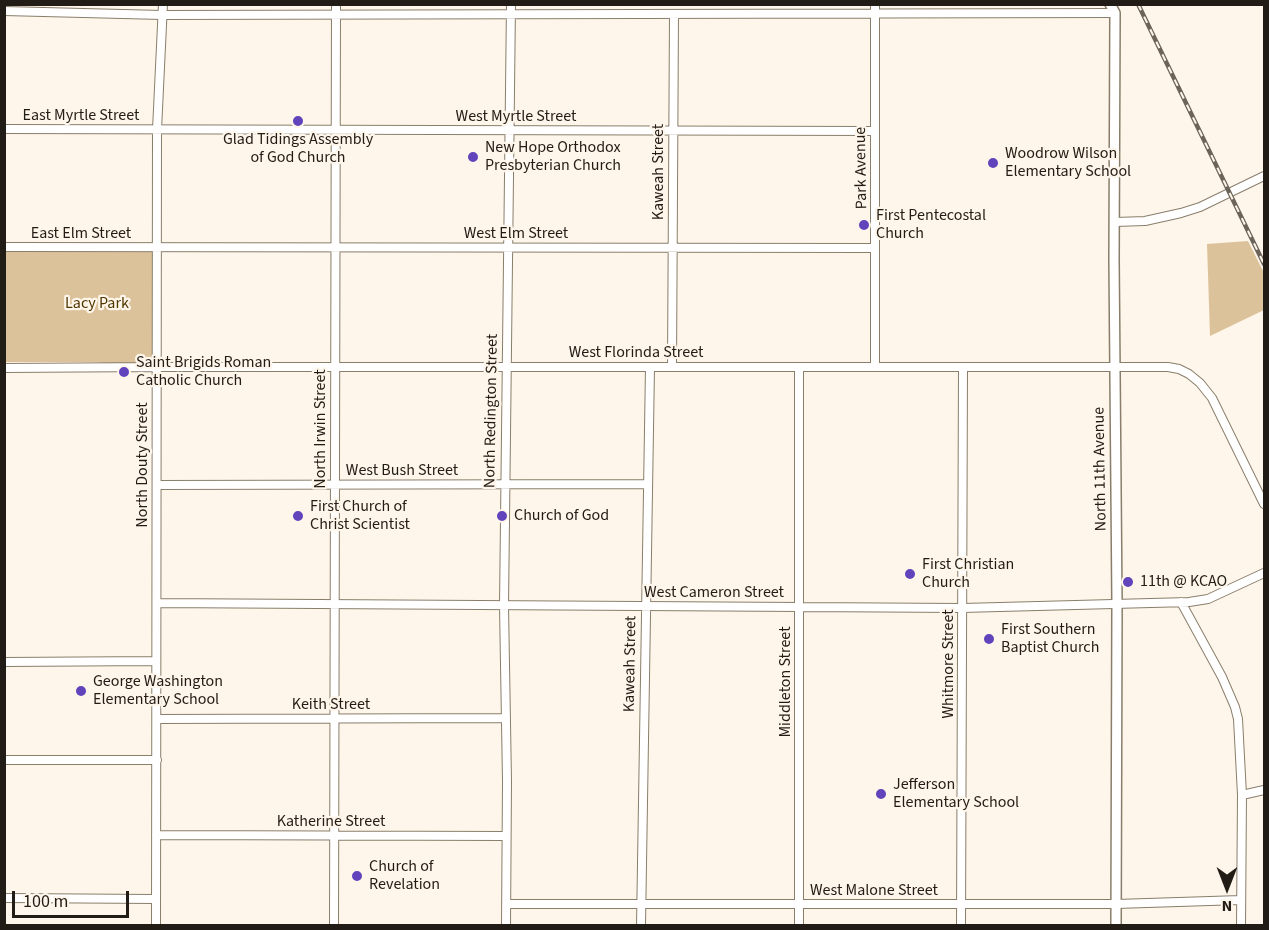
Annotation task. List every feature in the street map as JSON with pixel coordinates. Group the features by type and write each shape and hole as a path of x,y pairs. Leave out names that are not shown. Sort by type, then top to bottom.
{"main road":[{"path":"1113,9 1122,4"},
{"name":"North 11th Avenue","path":"1113,9 1117,604 1116,926"}],"street":[{"name":"North Douty Street","path":"156,926 157,130 163,4"},
{"name":"North Irwin Street","path":"334,926 336,4"},
{"name":"North Redington Street","path":"506,926 504,606 511,4"},
{"path":"648,4 648,14"},
{"name":"Park Avenue","path":"875,4 874,131 877,192 875,367"},
{"path":"4,11 162,15 511,15 875,14 1113,9"},
{"name":"Kaweah Street","path":"672,366 674,14"},
{"name":"East Myrtle Street","path":"4,129 157,130"},
{"name":"West Myrtle Street","path":"157,130 874,131"},
{"path":"1115,222 1145,221 1181,213 1200,207 1264,176"},
{"name":"East Elm Street","path":"4,247 157,247"},
{"name":"West Elm Street","path":"157,247 875,248"},
{"name":"Kaweah Street","path":"641,926 650,366"},
{"name":"West Florinda Street","path":"4,368 1149,366 1179,369 1200,383 1212,398 1264,504"},
{"name":"Middleton Street","path":"799,367 799,926"},
{"name":"Whitmore Street","path":"961,926 963,367"},
{"name":"West Bush Street","path":"157,485 648,484"},
{"name":"West Cameron Street","path":"157,603 962,608 1117,604 1208,599 1264,573"},
{"path":"1181,602 1222,677 1235,706 1242,795 1241,926"},
{"path":"4,662 156,661"},
{"name":"Keith Street","path":"157,719 506,718"},
{"path":"4,760 157,760"},
{"path":"1242,795 1264,790"},
{"name":"Katherine Street","path":"156,835 506,836"},
{"path":"4,898 156,899"},
{"name":"West Malone Street","path":"506,904 1116,904 1241,900"}],"green space":[{"path":"1248,241 1264,273 1264,310 1210,336 1207,244"},
{"name":"Lacy Park","path":"5,247 157,247 157,367 93,362 5,362"}],"railway":[{"path":"1138,4 1264,264"}],"place":[{"name":"Glad Tidings Assembly of God Church","path":"298,121"},
{"name":"New Hope Orthodox Presbyterian Church","path":"473,157"},
{"name":"Woodrow Wilson Elementary School","path":"993,163"},
{"name":"First Pentecostal Church","path":"864,225"},
{"name":"Saint Brigids Roman Catholic Church","path":"124,372"},
{"name":"First Church of Christ Scientist","path":"298,516"},
{"name":"Church of God","path":"502,516"},
{"name":"First Christian Church","path":"910,574"},
{"name":"11th @ KCAO","path":"1128,582"},
{"name":"First Southern Baptist Church","path":"989,639"},
{"name":"George Washington Elementary School","path":"81,691"},
{"name":"Jefferson Elementary School","path":"881,794"},
{"name":"Church of Revelation","path":"357,876"}]}
